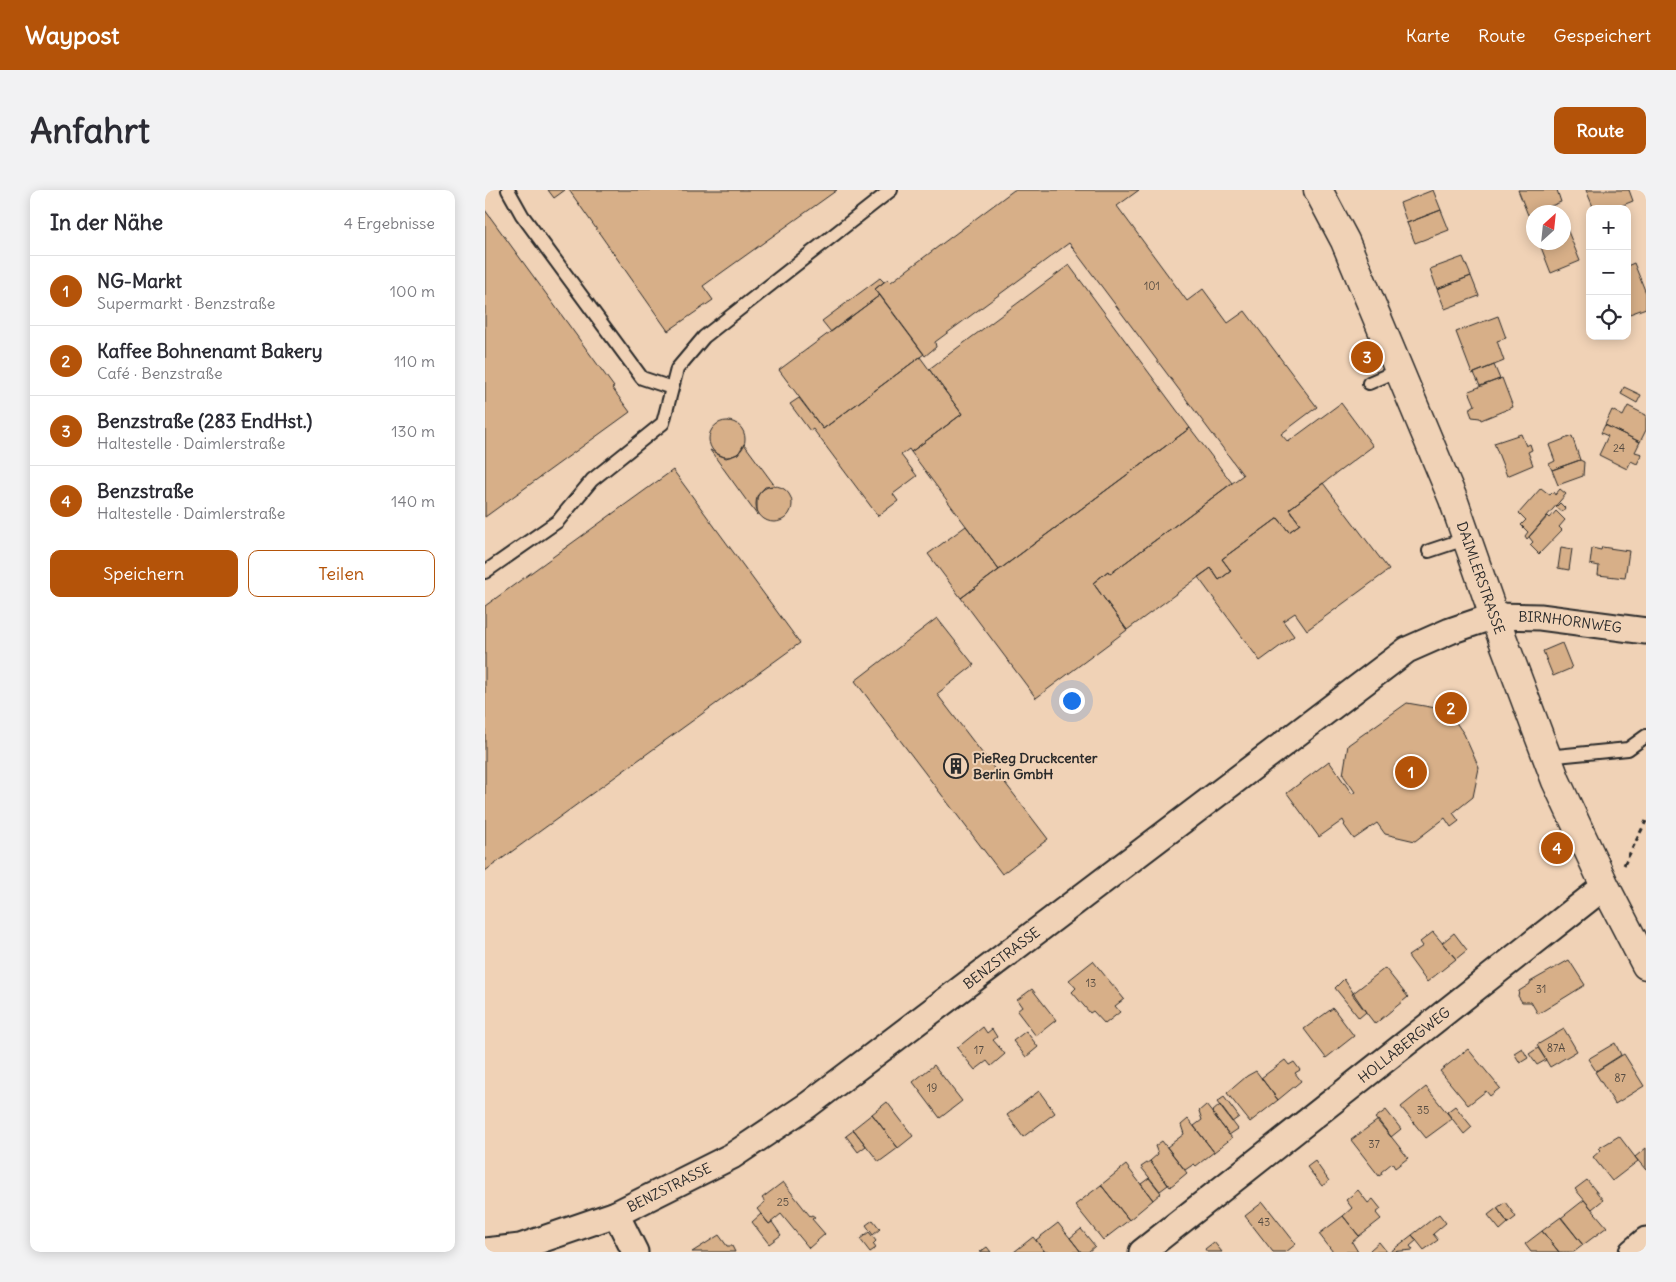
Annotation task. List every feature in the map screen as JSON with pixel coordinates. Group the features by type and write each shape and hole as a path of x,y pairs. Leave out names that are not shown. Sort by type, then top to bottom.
{"street":[{"name":"DAIMLERSTRASSE","path":"1318,190 1345,241 1453,499 1546,757 1605,886 1646,965"},
{"name":"BIRNHORNWEG","path":"1494,616 1540,617 1646,631"},
{"name":"BENZSTRASSE","path":"485,1251 520,1247 616,1214 732,1156 808,1105 1115,873 1390,661 1407,650 1450,631 1494,616"},
{"name":"HOLLABERGWEG","path":"1143,1252 1605,886"},
{"path":"616,1214 635,1252"},
{"path":"1631,1252 1646,1240"}],"lane":[{"path":"508,190 522,215 642,378 672,388"},
{"path":"485,572 558,521 592,480 663,423 677,369 704,337 891,190"},
{"path":"1369,383 1399,370"},
{"path":"1429,551 1468,538"},
{"path":"1546,757 1628,749 1646,736"}],"path":[{"path":"1605,886 1623,867 1646,821"}],"building":[{"path":"548,190 565,190 554,198"},
{"path":"569,190 837,190 703,286 713,300 668,331"},
{"path":"1014,190 1139,190 1117,206 1187,301 1203,289 1228,323 1245,311 1317,407 1281,434 1288,442 1341,403 1373,446 1289,509 1300,524 1289,532 1278,518 1222,559 1231,571 1219,580 1211,568 1127,630 1093,583 1108,571 1110,574 1243,475 1069,243 935,342 936,347 925,356 875,289 888,279 891,282"},
{"path":"1433,190 1441,210 1407,223 1400,203"},
{"path":"1518,190 1557,190 1561,202 1553,205 1526,205 1526,210"},
{"path":"1586,190 1629,190 1633,201 1623,205 1592,205"},
{"path":"485,210 614,387 612,388 630,412 485,517"},
{"path":"1441,210 1449,230 1415,243 1407,223"},
{"path":"1571,239 1580,261 1551,273 1542,250 1571,250"},
{"path":"1463,257 1471,276 1437,289 1430,269"},
{"path":"1634,263 1646,293 1646,308 1631,314 1631,295 1631,264"},
{"path":"1069,265 1190,428 999,570 911,452 962,414 929,369"},
{"path":"1471,276 1479,296 1445,309 1437,289"},
{"path":"880,278 884,282 875,289 880,295 831,332 822,321"},
{"path":"880,295 924,354 823,429 779,370"},
{"path":"1498,316 1506,338 1497,341 1504,361 1472,374 1456,332"},
{"path":"920,357 962,414 911,452 909,449 901,455 917,476 893,494 898,501 878,516 813,429 810,431 790,404 799,398 823,429"},
{"path":"1494,365 1500,379 1480,386 1474,373"},
{"path":"1502,378 1513,407 1481,420 1480,418 1472,417 1469,409 1475,405 1469,391"},
{"path":"1624,387 1641,395 1637,403 1621,394"},
{"path":"1628,406 1646,415 1646,430 1640,442 1605,425 1612,410 1623,416"},
{"path":"727,421 734,422 740,426 744,432 744,446 740,452 734,456 727,457 720,456 714,452 710,446 709,439 710,432 714,426 720,422"},
{"path":"1605,425 1640,442 1635,452 1642,454 1637,464 1631,461 1627,469 1599,455 1608,436 1601,433"},
{"path":"1190,428 1232,483 1110,574 1108,571 1093,583 1127,630 1036,698 961,598"},
{"path":"1521,434 1526,446 1530,444 1532,450 1528,452 1533,465 1507,476 1494,443"},
{"path":"1572,436 1580,460 1552,470 1549,464 1555,461 1549,445"},
{"path":"744,444 775,486 765,487 757,496 757,515 710,450 726,458 738,454"},
{"path":"1580,460 1584,462 1583,476 1558,485 1552,470"},
{"path":"673,470 800,643 485,871 485,606"},
{"path":"1323,483 1389,570 1307,630 1295,613 1283,621 1294,636 1260,661 1198,577 1211,568 1219,580 1231,571 1222,559 1278,518 1289,532 1300,524 1289,509"},
{"path":"774,486 781,487 787,491 791,497 791,511 787,517 781,521 774,522 767,521 761,517 757,511 756,504 757,497 761,491 767,487"},
{"path":"1541,488 1550,495 1553,492 1555,495 1560,489 1566,494 1527,539 1525,536 1528,532 1521,525 1526,520 1519,513"},
{"path":"1560,503 1565,508 1562,512 1556,507"},
{"path":"1556,511 1565,520 1559,527 1562,530 1539,554 1530,545 1533,542 1529,537 1548,516 1550,518"},
{"path":"966,526 999,570 961,598 928,554"},
{"path":"1561,547 1572,549 1569,570 1558,568"},
{"path":"1602,547 1629,551 1625,578 1598,575 1599,566 1590,564 1592,548 1601,550"},
{"name":"PieReg Druckcenter Berlin GmbH","path":"937,618 974,665 937,694 1048,839 1002,874 855,681"},
{"path":"1562,643 1572,668 1553,676 1543,651"},
{"path":"1407,703 1436,708 1443,704 1464,734 1479,768 1473,797 1453,813 1459,821 1451,827 1445,818 1415,841 1385,834 1377,823 1354,839 1344,825 1343,820 1319,837 1287,793 1329,761 1352,794 1355,792 1343,775 1348,745"},
{"path":"1433,932 1456,959 1427,982 1408,956 1423,946 1420,942"},
{"path":"1454,933 1467,950 1456,959 1442,943"},
{"path":"1569,960 1585,985 1538,1014 1531,1002 1522,1002 1518,996 1519,991 1530,984 1530,982"},
{"path":"1093,961 1124,999 1115,1006 1120,1012 1105,1024 1093,1011 1090,1013 1072,992 1076,988 1069,980"},
{"path":"1385,968 1408,997 1375,1024 1352,994"},
{"path":"1344,979 1366,1012 1359,1018 1335,988"},
{"path":"1032,989 1056,1020 1036,1036 1017,1011 1022,1007 1017,1000"},
{"path":"1333,1008 1354,1036 1326,1058 1304,1029"},
{"path":"983,1027 987,1033 992,1029 997,1037 993,1040 1005,1054 991,1066 987,1061 975,1070 957,1048"},
{"path":"1564,1029 1577,1051 1550,1067 1537,1045"},
{"path":"1026,1031 1038,1047 1026,1057 1013,1041"},
{"path":"1615,1043 1621,1055 1596,1071 1588,1059"},
{"path":"1522,1048 1528,1058 1520,1063 1514,1053"},
{"path":"1538,1048 1546,1060 1537,1065 1529,1054"},
{"path":"1468,1049 1500,1088 1490,1096 1486,1091 1468,1105 1440,1071"},
{"path":"1624,1054 1644,1086 1615,1104 1595,1072"},
{"path":"1285,1060 1289,1065 1294,1062 1300,1070 1295,1073 1301,1081 1278,1100 1261,1078"},
{"path":"934,1065 962,1101 940,1118 913,1082"},
{"path":"1256,1071 1278,1100 1250,1122 1227,1093"},
{"path":"1426,1087 1452,1119 1426,1138 1401,1107"},
{"path":"1039,1091 1055,1113 1023,1137 1007,1115"},
{"path":"1224,1097 1239,1117 1232,1122 1217,1102"},
{"path":"887,1102 913,1136 898,1148 872,1114"},
{"path":"1206,1105 1232,1138 1214,1152 1194,1126 1202,1120 1199,1111"},
{"path":"1220,1105 1238,1129 1229,1135 1212,1112"},
{"path":"1455,1106 1472,1127 1464,1134 1447,1112"},
{"path":"1386,1110 1401,1129 1391,1137 1375,1118"},
{"path":"872,1114 898,1148 879,1162 853,1129"},
{"path":"1188,1119 1214,1152 1196,1166 1194,1164 1185,1170 1167,1147 1184,1134 1181,1125"},
{"path":"1378,1120 1408,1158 1395,1168 1392,1163 1379,1176 1351,1140"},
{"path":"854,1130 866,1146 858,1152 846,1136"},
{"path":"1619,1136 1638,1161 1612,1181 1593,1157 1601,1150 1599,1148"},
{"path":"1162,1141 1187,1173 1170,1187 1150,1161 1158,1154 1155,1146"},
{"path":"1646,1148 1646,1170 1635,1157"},
{"path":"1150,1161 1168,1185 1160,1191 1141,1167"},
{"path":"1315,1161 1329,1181 1322,1186 1307,1167"},
{"path":"1126,1165 1153,1200 1129,1220 1101,1185"},
{"path":"1149,1178 1161,1193 1153,1200 1141,1184"},
{"path":"1587,1180 1603,1200 1592,1209 1575,1189"},
{"path":"783,1182 810,1216 815,1217 812,1219 825,1234 809,1248 781,1214 769,1224 757,1209 765,1202 762,1198"},
{"path":"1101,1185 1129,1220 1103,1240 1075,1205"},
{"path":"1358,1190 1368,1203 1373,1199 1381,1209 1376,1213 1381,1219 1359,1236 1343,1216 1352,1208 1346,1200"},
{"path":"1584,1200 1607,1227 1583,1245 1561,1218"},
{"path":"1263,1202 1296,1244 1286,1252 1273,1252 1245,1216"},
{"path":"1505,1202 1516,1217 1508,1223 1497,1208"},
{"path":"1497,1208 1508,1223 1500,1230 1488,1215"},
{"path":"761,1214 769,1224 772,1222 781,1235 769,1244 752,1222"},
{"path":"1439,1214 1446,1223 1433,1234 1438,1240 1424,1250 1412,1235"},
{"path":"1343,1216 1359,1236 1352,1242 1358,1252 1333,1252 1319,1234"},
{"path":"1561,1217 1583,1245 1574,1252 1559,1252 1542,1231"},
{"path":"873,1220 880,1229 873,1235 866,1225"},
{"path":"1058,1223 1081,1252 1045,1252 1036,1240"},
{"path":"1081,1229 1095,1246 1088,1252 1081,1252 1070,1238"},
{"path":"1542,1231 1559,1252 1531,1252 1525,1244"},
{"path":"869,1232 876,1241 873,1244 876,1248 870,1252 860,1239"},
{"path":"719,1235 727,1246 732,1246 735,1252 692,1252"},
{"path":"1412,1235 1417,1240 1410,1246 1413,1250 1390,1252"},
{"path":"1033,1237 1045,1252 1014,1252"},
{"path":"1214,1242 1222,1252 1207,1252 1205,1249"},
{"path":"1379,1242 1387,1252 1371,1252 1370,1250"},
{"path":"987,1247 991,1252 980,1252"}],"place":[{"name":"Benzstraße (283 EndHst.)","path":"1367,357"},
{"name":"Kaffee Bohnenamt Bakery","path":"1451,708"},
{"name":"PieReg Druckcenter Berlin GmbH","path":"956,766"},
{"name":"NG-Markt","path":"1411,772"},
{"name":"Benzstraße","path":"1557,848"}]}
